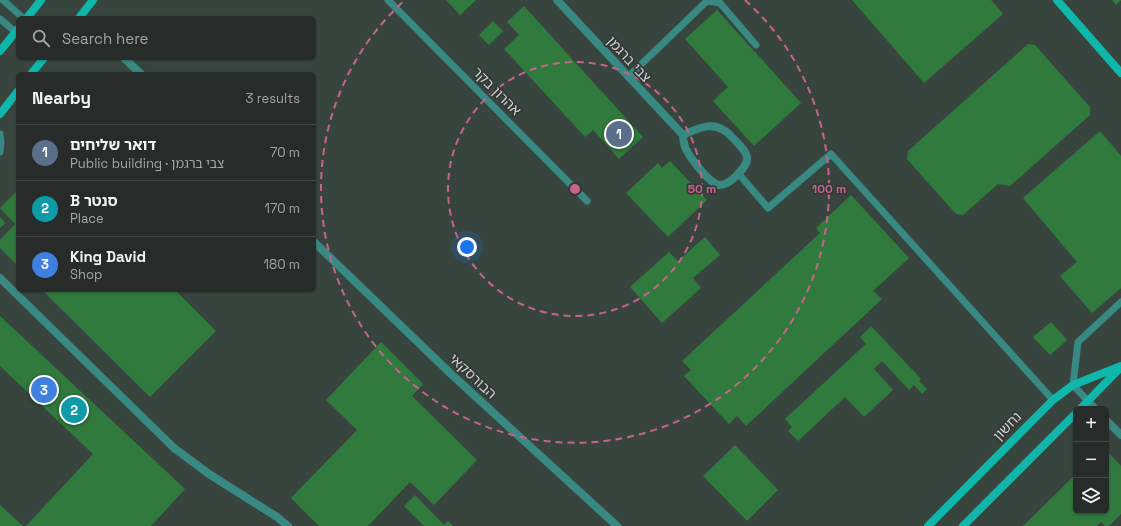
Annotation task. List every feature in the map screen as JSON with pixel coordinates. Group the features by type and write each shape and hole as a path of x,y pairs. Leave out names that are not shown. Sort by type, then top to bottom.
{"street":[{"path":"29,16 41,0"},
{"path":"82,16 93,0"},
{"name":"צבי ברגמן","path":"557,0 683,135 685,147 690,156 713,182 721,185 729,182 746,165 747,158 744,151 727,132 718,127 706,126 683,135"},
{"path":"1058,0 1121,73"},
{"path":"0,51 16,33"},
{"path":"33,72 42,60"},
{"path":"126,60 138,72"},
{"path":"0,114 16,94"},
{"name":"הבורסקאי","path":"316,244 450,373 617,526"},
{"path":"0,278 174,448 209,474 277,517 288,526"},
{"name":"נחשון","path":"928,526 1053,400 1073,385 1121,367"},
{"name":"נחשון","path":"1083,406 1121,367"},
{"path":"1088,402 1092,406"},
{"path":"963,526 1073,416"},
{"path":"1109,423 1121,435"}],"lane":[{"path":"3,0 21,16"},
{"name":"אהרון בקר","path":"388,0 587,201"},
{"path":"628,77 707,1 720,3 756,45"},
{"path":"0,19 16,31"},
{"path":"0,134 0,152"},
{"path":"738,173 768,208 831,154 1053,400"},
{"path":"1088,402 1073,385 1078,342 1121,302"}],"shaded area":[{"path":"0,0 1121,0 1121,526 0,526"}],"building":[{"path":"446,0 476,0 460,15"},
{"path":"852,0 991,0 1003,14 924,83"},
{"path":"1112,0 1121,0 1116,5"},
{"path":"524,6 643,137 619,159 593,130 585,137 504,49 519,35 507,22"},
{"path":"717,10 801,103 754,146 713,101 728,87 685,39"},
{"path":"493,21 503,31 489,45 479,35"},
{"path":"1028,44 1035,45 1090,107 1090,115 1010,186 998,184 963,215 956,214 907,159 908,151"},
{"path":"1100,131 1121,156 1121,288 1092,313 1060,276 1077,262 1023,198"},
{"path":"670,161 707,200 668,237 626,193 658,163 662,168"},
{"path":"16,192 16,264 0,248 0,240 15,224 0,208"},
{"path":"851,195 909,258 873,291 882,299 746,426 737,416 729,424 684,376 691,370 682,361 820,233 816,228"},
{"path":"0,217 5,223 0,228"},
{"path":"705,237 720,255 693,278 701,288 662,323 630,287 669,252 678,261"},
{"path":"44,292 177,292 216,331 150,397"},
{"path":"0,316 185,489 151,526 26,526 93,454 0,366"},
{"path":"1051,322 1067,340 1050,355 1033,337"},
{"path":"871,326 921,379 919,381 927,389 922,394 914,385 909,390 882,361 874,369 893,390 864,417 845,397 798,441 788,431 792,427 785,419 866,344 860,337"},
{"path":"381,342 423,384 412,396 477,460 434,505 410,482 368,526 319,526 291,498 357,430 326,400"},
{"path":"735,445 778,490 747,521 703,476"},
{"path":"1109,453 1121,466 1121,514 1109,526 1105,526 1101,522 1097,526 1023,526 1073,477 1073,514 1109,514"},
{"path":"415,495 444,525 448,521 453,526 424,526 404,506"},
{"path":"0,505 23,526 0,526"}],"place":[{"name":"דואר שליחים","path":"619,134"},
{"name":"King David","path":"44,390"},
{"name":"B סנטר","path":"74,410"}]}
